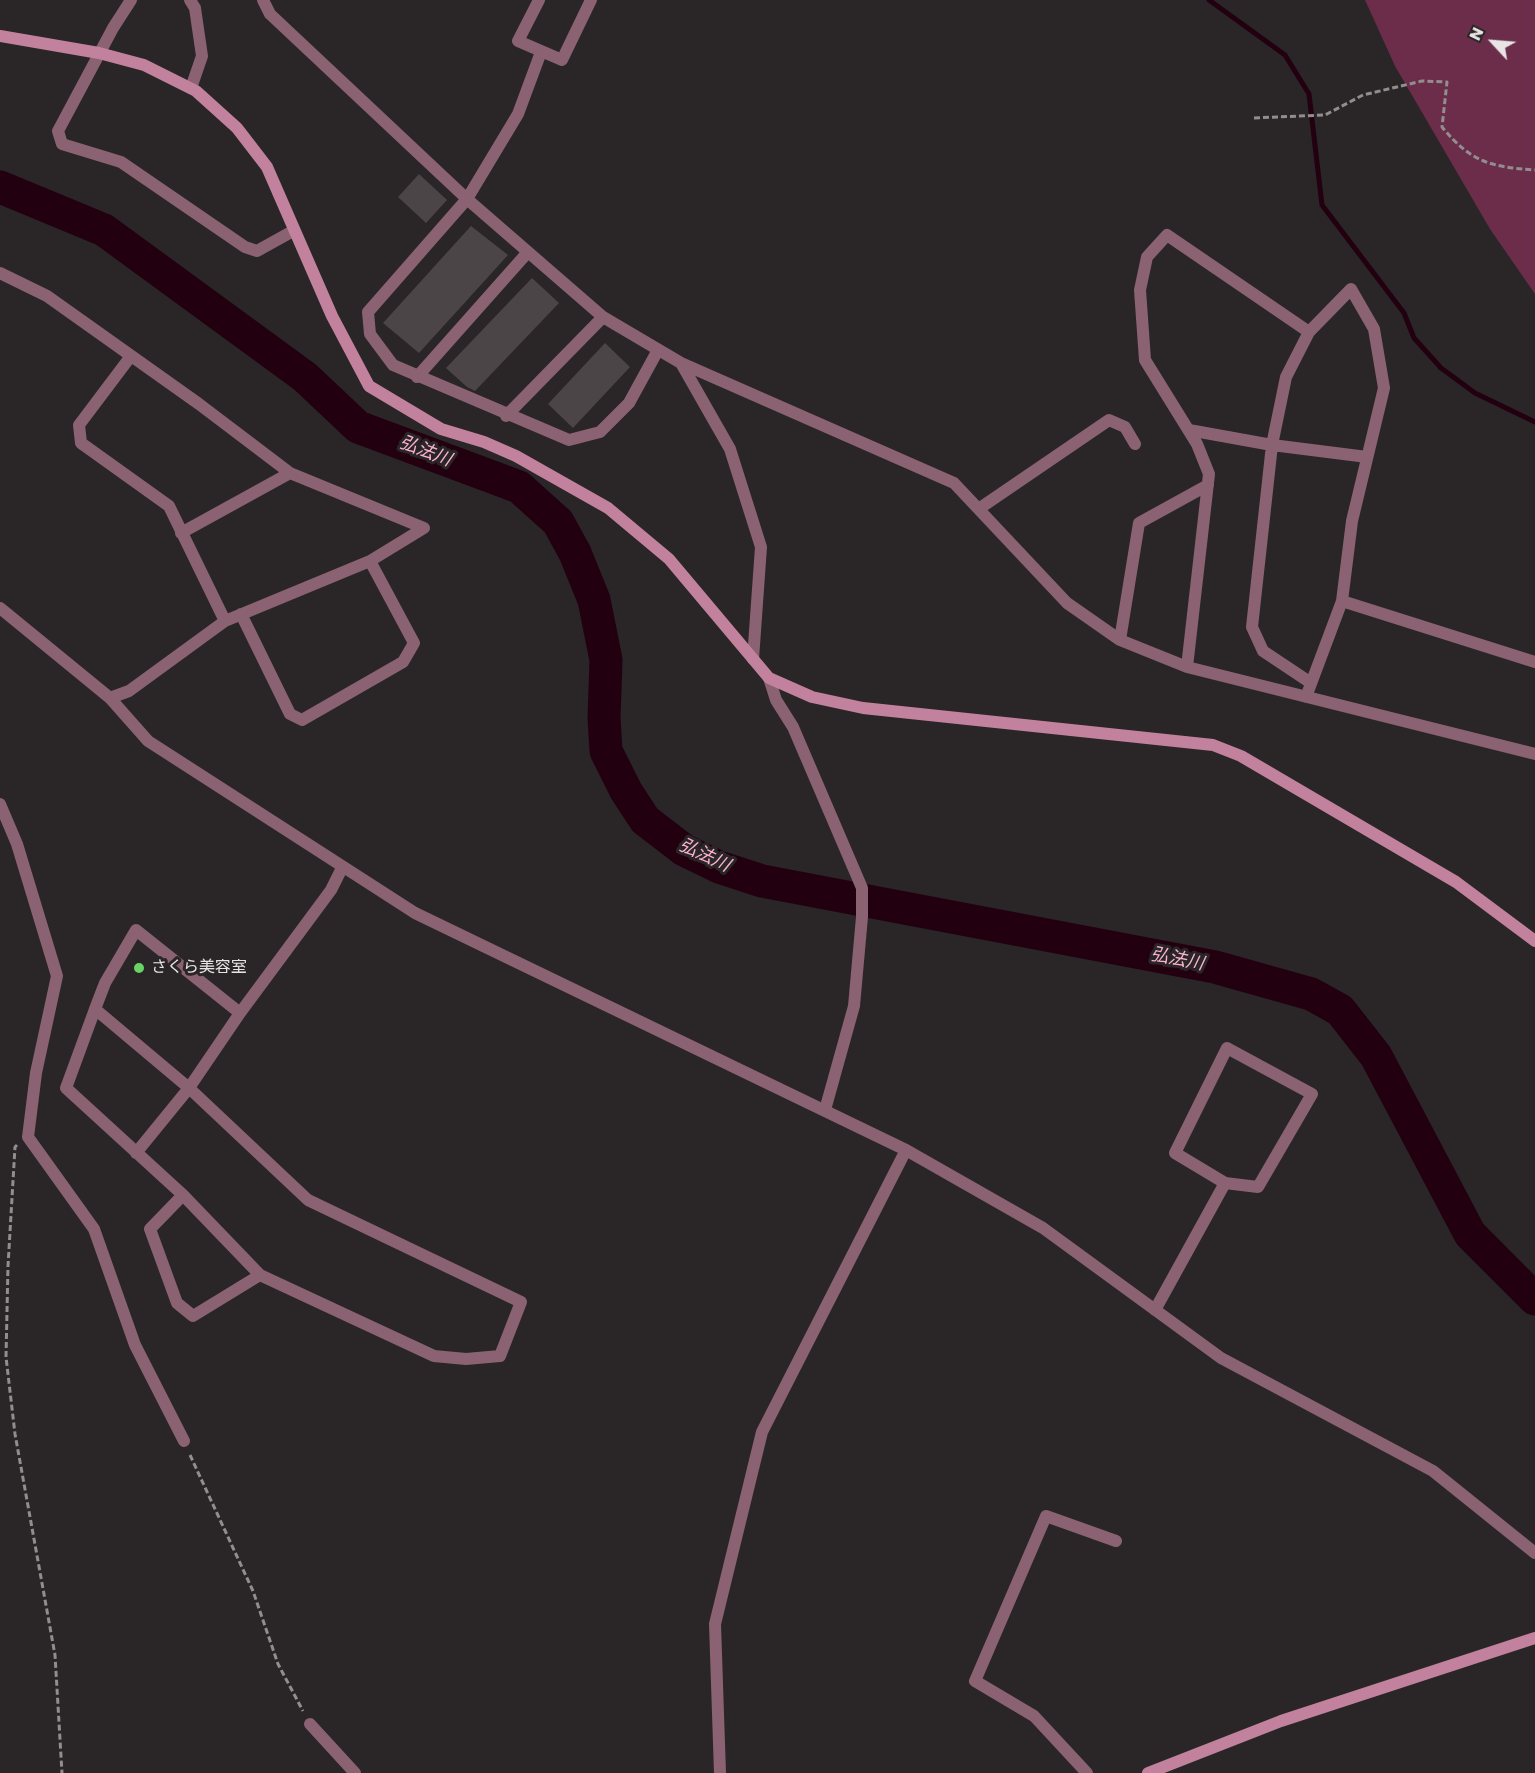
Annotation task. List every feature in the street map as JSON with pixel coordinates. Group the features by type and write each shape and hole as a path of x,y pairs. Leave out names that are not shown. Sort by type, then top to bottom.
{"street":[{"path":"131,0 99,53 58,131 62,144 121,162 245,247 257,251 293,231"},
{"path":"190,0 195,8 202,56 191,88"},
{"path":"263,0 270,14 467,199 603,317 681,363 954,483 1067,603 1120,640 1186,667 1535,754"},
{"path":"539,0 518,41 562,60 591,0"},
{"path":"0,36 99,53 144,65 191,88 237,128 267,167 332,316 369,386 441,429 484,442 516,456 608,508 669,559 769,678 776,700 793,727 862,888 862,917 854,1006 825,1110"},
{"path":"541,52 518,114 467,199 368,312 370,334 393,365 507,416 569,440 600,432 629,403 658,350"},
{"path":"1186,667 1209,474 1189,430 1145,360 1140,290 1147,257 1167,235 1309,332"},
{"path":"417,377 528,252"},
{"path":"0,273 47,296 290,473 424,528 370,561 225,621 129,691 110,698"},
{"path":"1306,697 1342,601 1352,521 1383,388 1374,329 1351,289 1309,332 1286,377 1272,445 1252,627 1263,651 1311,683"},
{"path":"507,416 603,317"},
{"path":"131,356 79,425 81,443 169,506 225,621"},
{"path":"681,363 730,449 761,547 753,659"},
{"path":"980,508 1109,420 1125,427 1135,444"},
{"path":"1189,430 1272,445 1367,457"},
{"path":"181,533 290,473"},
{"path":"1120,640 1139,523 1208,485"},
{"path":"241,614 291,714 302,720 402,662 414,643 370,561"},
{"path":"1342,601 1535,662"},
{"path":"0,608 110,698 148,741 415,913 906,1150 1042,1228 1221,1358 1433,1471 1535,1553"},
{"path":"769,678 812,697 863,708 1213,746 1240,756 1456,882 1535,941"},
{"path":"0,804 17,844 57,976 36,1072 28,1137 94,1229 135,1345 184,1441"},
{"path":"136,1153 189,1088 240,1013 331,890 342,868"},
{"path":"95,1009 189,1088 308,1200 522,1302 500,1356 456,1358 434,1356 260,1275 183,1195 66,1088 95,1009 105,983 136,930 240,1013"},
{"path":"1227,1048 1312,1094 1258,1187 1225,1183 1175,1153 1227,1048"},
{"path":"720,1773 715,1624 762,1432 906,1150"},
{"path":"1155,1310 1225,1183"},
{"path":"183,1195 150,1229 177,1303 192,1316 260,1275"},
{"path":"1087,1773 1034,1716 975,1681 1046,1516 1116,1541"},
{"path":"1148,1773 1281,1721 1535,1638"},
{"path":"310,1724 355,1773"}],"path":[{"path":"1254,118 1324,115 1363,95 1422,81 1447,82 1442,127 1458,147 1481,163 1535,170"},
{"path":"28,1137 15,1147 8,1266 6,1357 15,1434 55,1655 62,1773"},
{"path":"184,1441 253,1591 278,1664 310,1724"}],"shaded area":[{"path":"1365,0 1535,0 1535,294 1490,229 1395,66"}],"building":[{"path":"419,174 447,200 426,223 398,197"},
{"path":"471,226 508,255 419,353 383,323"},
{"path":"532,278 559,303 475,391 467,387 446,368"},
{"path":"605,343 630,367 573,428 548,404"}],"waterway":[{"path":"1209,0 1285,55 1309,94 1322,205 1404,313 1414,338 1441,368 1475,393 1535,422"},
{"name":"弘法川","path":"0,187 104,230 305,377 358,427 519,487 558,522 575,553 594,600 606,660 604,718 606,751 626,791 645,820 684,850 719,867 762,881 1215,967 1311,994 1340,1010 1376,1056 1470,1234 1535,1299"}],"place":[{"name":"さくら美容室","path":"139,968"}]}
